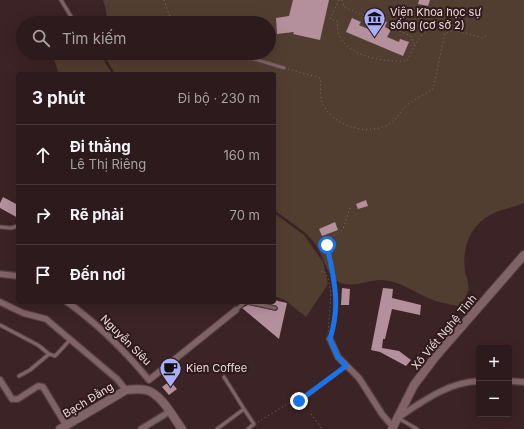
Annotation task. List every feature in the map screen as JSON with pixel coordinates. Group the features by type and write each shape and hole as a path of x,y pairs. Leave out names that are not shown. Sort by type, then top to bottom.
{"main road":[{"name":"Xô Viết Nghệ Tỉnh","path":"392,428 414,384 436,356 524,255"},
{"name":"Bạch Đằng","path":"63,427 126,390 151,391"},
{"path":"151,391 161,400 182,429"}],"street":[{"path":"0,274 16,276"},
{"path":"0,302 23,313 46,319 118,379 126,390"},
{"name":"Nguyễn Siêu","path":"69,304 110,338 135,362 149,380"},
{"path":"151,391 149,380 236,310"},
{"path":"330,339 338,357 358,378 392,428"},
{"path":"0,380 12,399 18,398 38,386 43,387 63,427"},
{"path":"398,418 436,393 467,381 476,380"},
{"path":"512,381 524,382"},
{"path":"141,429 169,412"}],"lane":[{"path":"61,0 71,16"},
{"path":"257,60 284,68"},
{"path":"0,227 11,228 16,227"},
{"path":"236,310 244,304"},
{"path":"256,304 275,308"},
{"path":"0,325 38,345 49,354 55,356 70,340"},
{"path":"19,376 30,370 49,354"},
{"path":"299,401 346,366"},
{"path":"224,377 254,424 248,429"},
{"path":"216,429 244,409"},
{"path":"398,418 417,429"}],"path":[{"path":"164,0 170,16"},
{"path":"339,0 330,19 337,21 339,35 344,43 354,50 378,59 394,62 408,61 414,44 421,38 430,26 438,20"},
{"path":"342,0 344,7 411,36 414,44"},
{"path":"284,68 320,78 322,102 332,115 344,125 359,129 378,129 391,123 405,106 433,89 445,32 456,30 482,38 487,35"},
{"path":"330,339 335,322 336,292 327,245 328,240 343,229 350,208"},
{"path":"321,272 324,271 328,278 331,293 327,332 330,339"},
{"path":"331,293 336,292"},
{"path":"254,424 297,397 299,401"},
{"path":"311,414 322,429"}],"shaded area":[{"path":"103,0 524,0 524,203 492,214 478,224 473,231 466,245 464,262 468,289 467,295 463,301 458,306 439,302 390,281 377,280 351,285 339,282 331,275 312,240 302,230 276,211 276,72 114,72 107,60 276,60 276,16 107,16"},
{"path":"54,60 103,60 111,72 58,72"},
{"path":"276,214 304,235 323,262 328,284 306,317 285,300 276,297"}],"building":[{"path":"293,0 329,0 320,40 293,34 294,32 277,34 276,18 289,16"},
{"path":"419,0 430,0 428,6 418,4"},
{"name":"Viện Khoa học sự sống (cơ sở 2)","path":"352,18 361,22 359,25 368,29 371,22 378,24 380,19 387,22 385,27 391,30 387,37 399,42 400,39 409,42 403,56 346,32"},
{"path":"3,197 16,204 16,217 0,208 0,203"},
{"path":"366,200 368,206 358,209 356,204"},
{"path":"335,222 338,230 322,236 319,229"},
{"path":"342,288 350,289 349,305 341,305"},
{"path":"383,288 393,289 392,298 421,305 420,315 392,309 385,339 383,339 382,348 399,351 411,360 406,366 380,352 371,350"},
{"path":"276,300 287,303 279,339 242,308 248,305 276,311 278,309 277,306 270,304 276,304"},
{"name":"Kien Coffee","path":"170,381 177,389 169,395 162,387"}],"place":[{"name":"Viện Khoa học sự sống (cơ sở 2)","path":"375,38"},
{"name":"Kien Coffee","path":"170,388"}],"route":[{"path":"299,401 346,366 338,357 330,339 335,322 336,292 327,245"}]}
